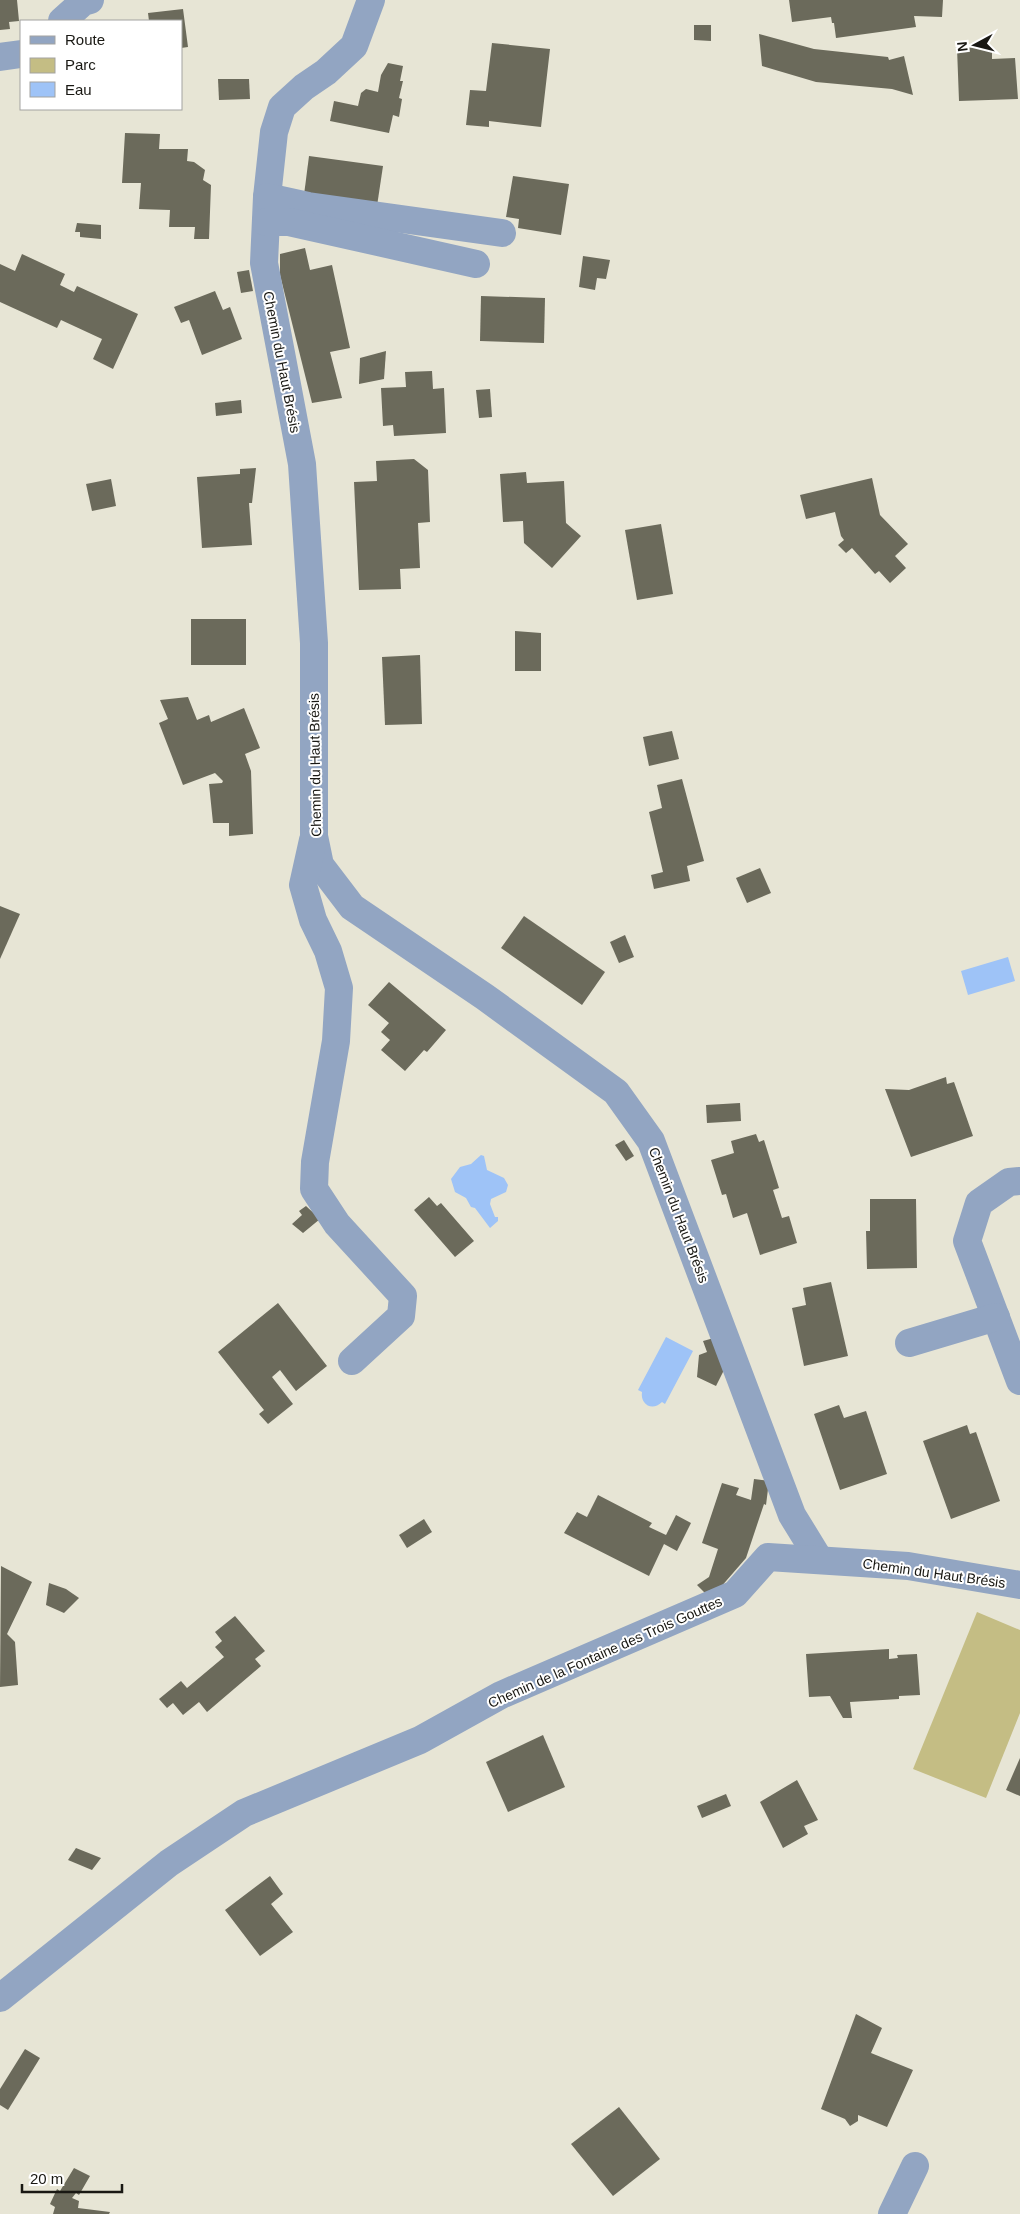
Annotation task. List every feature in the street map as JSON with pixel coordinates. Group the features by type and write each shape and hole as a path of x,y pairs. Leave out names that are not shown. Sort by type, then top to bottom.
{"street":[{"path":"63,20 83,2 90,0"},
{"name":"Chemin du Haut Brésis","path":"371,0 354,46 326,72 304,87 282,107 274,132 266,210 264,263 302,464 314,642 314,836 320,865 352,907 485,997 616,1092 651,1141 792,1515 819,1559"},
{"path":"0,57 20,54"},
{"path":"266,210 308,206 502,234"},
{"path":"266,210 289,222 476,264"},
{"path":"314,836 303,885 312,920 328,950 339,988 336,1042 316,1162 314,1189 337,1224 403,1296 401,1316 352,1361"},
{"path":"1020,1181 1009,1182 979,1203 967,1241 1020,1381"},
{"path":"909,1343 996,1317"},
{"name":"Chemin du Haut Brésis","path":"768,1557 908,1566 1020,1585"},
{"name":"Chemin de la Fontaine des Trois Gouttes","path":"0,1998 169,1864 244,1813 420,1740 501,1695 735,1594 768,1557"},
{"path":"892,2214 916,2166"}],"green space":[{"path":"977,1612 1020,1630 1020,1713 986,1798 913,1769"}],"water":[{"path":"1008,957 1015,981 968,995 961,971"},
{"path":"481,1155 484,1156 487,1170 504,1178 508,1185 506,1192 491,1199 490,1204 495,1217 498,1217 498,1221 490,1228 475,1208 471,1207 466,1198 455,1192 451,1179 460,1167 471,1164"},
{"path":"666,1337 693,1351 665,1404 662,1402 651,1406 645,1403 642,1392 638,1390"}],"building":[{"path":"0,0 17,0 19,21 9,22 10,29 0,30"},
{"path":"789,0 943,0 942,17 914,16 916,27 836,38 834,23 832,23 831,17 792,22"},
{"path":"183,9 188,47 182,48 182,20 149,20 148,13"},
{"path":"694,25 711,25 711,41 694,40"},
{"path":"759,34 814,49 888,57 889,60 904,56 913,95 892,89 816,82 762,66"},
{"path":"492,43 550,49 541,127 489,121 489,127 466,125 470,90 486,91"},
{"path":"992,47 992,59 1015,58 1018,99 959,101 957,48"},
{"path":"388,63 403,66 400,81 403,81 399,98 402,99 399,117 393,115 389,133 330,121 334,101 358,106 361,93 366,89 378,92 381,75"},
{"path":"218,79 249,79 250,99 219,100"},
{"path":"125,133 160,134 159,149 188,149 187,161 194,162 205,170 203,180 211,185 209,239 194,239 195,227 169,227 170,210 139,209 141,183 122,183"},
{"path":"309,156 383,166 377,206 304,195"},
{"path":"513,176 569,184 561,235 518,228 519,219 506,217"},
{"path":"77,223 101,225 101,239 80,237 80,232 75,232"},
{"path":"305,248 310,270 332,265 350,348 330,352 342,398 312,403 280,275 280,254"},
{"path":"22,254 65,274 60,285 74,292 77,286 138,314 113,369 93,359 102,339 61,320 57,328 0,302 0,264 15,271"},
{"path":"583,256 610,260 606,279 597,278 595,290 579,287"},
{"path":"249,270 253,291 241,293 237,272"},
{"path":"215,291 223,310 230,307 242,339 202,355 189,320 181,323 174,307"},
{"path":"481,296 545,298 544,343 480,341"},
{"path":"386,351 384,379 359,384 360,358"},
{"path":"432,371 433,389 444,388 446,433 394,436 393,425 383,426 381,388 406,387 405,372"},
{"path":"490,389 492,417 479,418 476,390"},
{"path":"241,400 242,413 216,416 215,403"},
{"path":"414,459 428,470 430,522 418,523 420,568 400,569 401,589 359,590 354,482 377,481 376,461"},
{"path":"256,468 252,503 249,503 252,545 202,548 197,477 240,474 240,469"},
{"path":"526,472 527,483 564,481 566,523 581,536 552,568 524,543 523,521 503,522 500,474"},
{"path":"872,478 880,515 908,544 895,556 906,568 890,583 879,571 875,574 852,548 846,553 838,545 844,540 841,536 835,512 806,519 800,495"},
{"path":"111,479 116,506 92,511 86,484"},
{"path":"661,524 673,594 637,600 625,530"},
{"path":"191,619 246,619 246,665 191,665"},
{"path":"515,631 541,633 541,671 515,671"},
{"path":"420,655 422,724 385,725 382,657"},
{"path":"188,697 197,720 209,715 211,722 244,708 260,748 245,754 251,771 253,834 229,836 229,823 213,823 209,784 222,783 223,781 215,773 183,785 159,723 168,719 160,700"},
{"path":"672,731 679,759 649,766 643,737"},
{"path":"682,779 704,861 687,866 690,881 654,889 651,875 663,872 649,812 662,808 657,785"},
{"path":"760,868 771,893 747,903 736,878"},
{"path":"0,906 20,914 0,959"},
{"path":"524,916 605,972 582,1005 501,948"},
{"path":"625,935 634,957 619,963 610,942"},
{"path":"389,982 446,1030 427,1052 424,1050 405,1071 381,1050 390,1040 381,1032 389,1023 368,1005"},
{"path":"946,1077 947,1084 954,1082 973,1136 911,1157 885,1089 909,1090"},
{"path":"740,1103 741,1121 707,1123 706,1105"},
{"path":"756,1134 759,1142 764,1140 779,1188 773,1190 782,1218 789,1216 797,1243 760,1255 747,1213 733,1218 726,1194 722,1195 711,1160 734,1153 731,1141"},
{"path":"624,1140 634,1156 626,1161 615,1145"},
{"path":"429,1197 437,1206 441,1203 474,1241 455,1257 414,1210"},
{"path":"870,1199 916,1199 917,1268 867,1269 866,1231 870,1231"},
{"path":"306,1206 320,1219 303,1233 292,1224 302,1215 299,1211"},
{"path":"831,1282 848,1356 804,1366 792,1308 806,1305 803,1288"},
{"path":"278,1303 327,1366 296,1391 280,1370 272,1377 293,1404 268,1424 259,1414 264,1410 218,1352"},
{"path":"714,1338 725,1368 716,1386 697,1377 699,1355 707,1352 703,1341"},
{"path":"839,1405 844,1418 866,1411 887,1474 840,1490 814,1414"},
{"path":"967,1425 970,1434 976,1432 1000,1501 951,1519 923,1441"},
{"path":"754,1479 769,1481 766,1505 764,1504 746,1558 720,1588 707,1595 697,1585 709,1577 718,1549 702,1543 722,1483 739,1488 736,1495 751,1500"},
{"path":"598,1495 652,1523 649,1527 666,1535 676,1515 691,1523 677,1551 664,1544 649,1576 564,1533 577,1512 587,1517"},
{"path":"424,1519 432,1532 407,1548 399,1535"},
{"path":"1,1566 32,1582 7,1634 15,1642 18,1685 0,1687"},
{"path":"49,1583 66,1589 79,1598 64,1613 46,1605"},
{"path":"235,1616 265,1651 255,1659 261,1666 207,1712 199,1702 183,1715 173,1703 167,1708 159,1699 181,1681 187,1688 224,1657 215,1647 222,1641 215,1632"},
{"path":"889,1649 889,1659 898,1658 897,1655 917,1654 920,1695 899,1696 899,1699 850,1702 852,1718 843,1718 830,1696 809,1697 806,1654"},
{"path":"543,1735 565,1787 508,1812 486,1762"},
{"path":"1020,1758 1020,1796 1006,1790"},
{"path":"797,1780 818,1820 804,1826 808,1834 783,1848 760,1802"},
{"path":"726,1794 731,1806 702,1818 697,1806"},
{"path":"76,1848 101,1858 92,1870 68,1860"},
{"path":"270,1876 283,1894 271,1904 293,1932 260,1956 225,1910"},
{"path":"856,2014 882,2028 871,2053 913,2070 887,2127 858,2115 858,2121 850,2126 845,2119 821,2109"},
{"path":"25,2049 40,2058 8,2110 0,2105 0,2089"},
{"path":"619,2107 660,2159 613,2196 571,2144"},
{"path":"74,2168 90,2176 79,2195 76,2193 72,2198 79,2201 78,2208 110,2212 109,2214 53,2214 55,2207 50,2204 57,2189 60,2191"}]}
